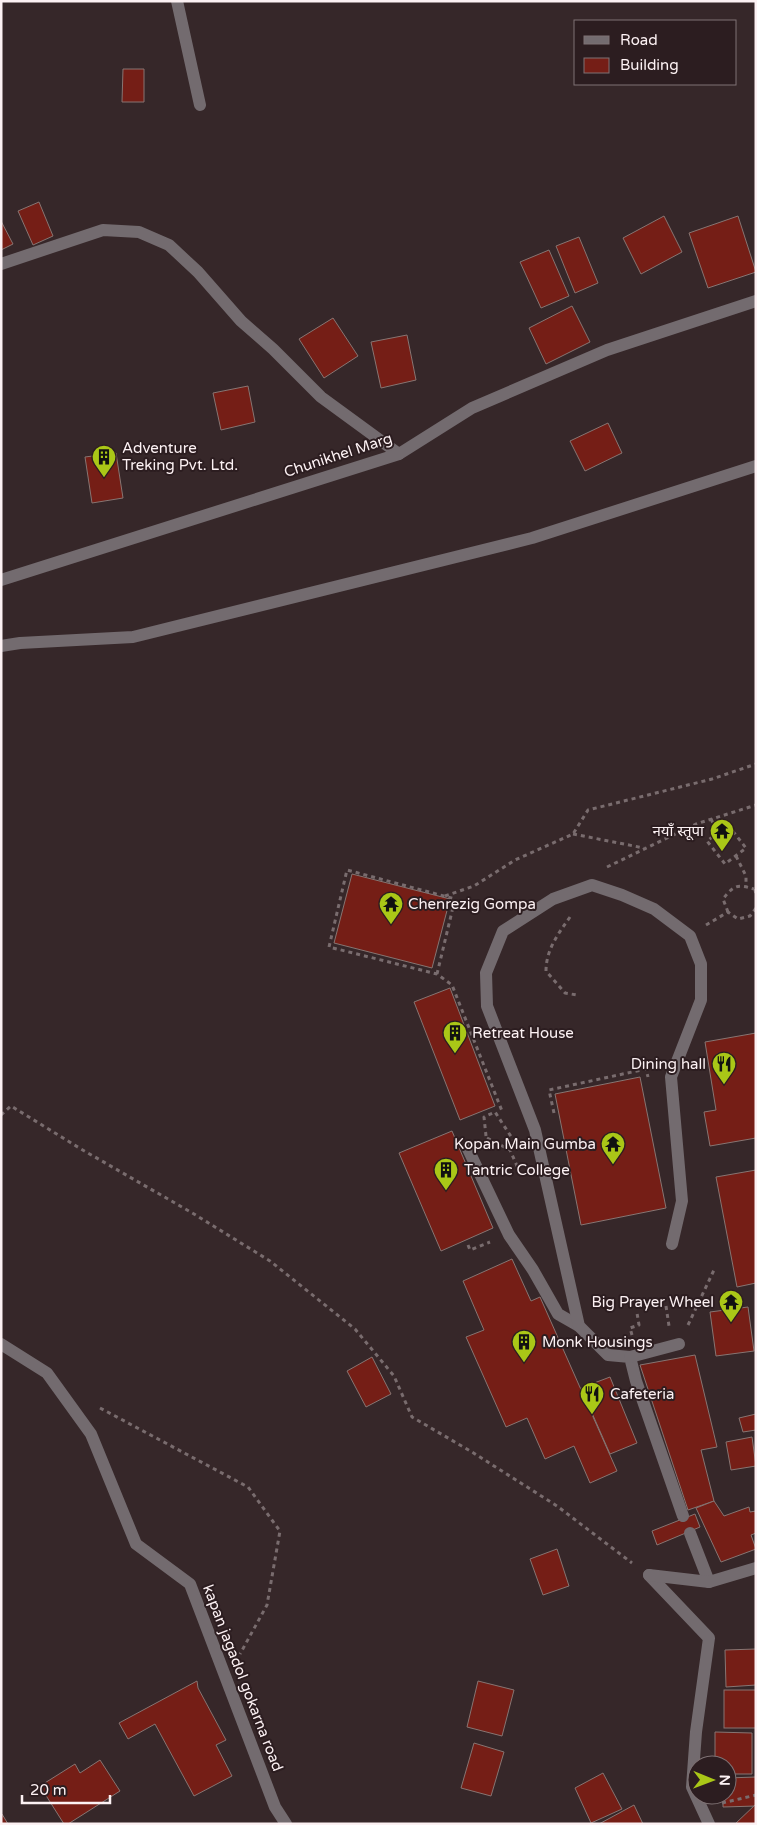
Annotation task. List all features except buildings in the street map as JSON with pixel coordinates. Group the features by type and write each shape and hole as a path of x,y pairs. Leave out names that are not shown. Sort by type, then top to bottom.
{"street":[{"path":"177,1 200,105"},
{"path":"1,264 103,230 139,232 169,245 198,272 241,321 273,348 321,397 399,454"},
{"name":"Chunikhel Marg","path":"1,580 399,454 481,404 607,350 756,301"},
{"path":"1,646 20,643 133,637 532,538 756,466"},
{"path":"579,1326 536,1130 487,1006 486,973 503,930 553,899 592,885 622,895 654,909 690,936 701,964 701,1000 671,1077 682,1201 672,1244"},
{"path":"468,1149 509,1235 533,1270 558,1314 579,1326 608,1355 630,1357 679,1344"},
{"name":"kapan jagadol gokarna road","path":"1,1344 47,1373 91,1434 136,1544 190,1584 275,1807 286,1824"},
{"path":"630,1357 636,1382 684,1516"},
{"path":"690,1533 709,1582"},
{"path":"649,1575 709,1582 756,1568"},
{"path":"649,1575 709,1638 696,1732 692,1787 709,1824"}],"path":[{"path":"444,896 474,886 515,860 573,834 588,810 712,779 756,764"},
{"path":"592,885 601,878 608,866 644,848 696,824 756,805"},
{"path":"711,819 718,833"},
{"path":"728,825 746,848 725,864 707,841 718,833 728,825"},
{"path":"573,834 644,848"},
{"path":"736,856 746,876 746,887"},
{"path":"437,974 455,899 347,870 329,947 437,974 452,985 514,1142 495,1112 484,1117 486,1137"},
{"path":"756,896 755,889 742,885 732,888 723,899 728,912 738,920 750,916 756,908"},
{"path":"690,936 728,912"},
{"path":"572,915 554,939 546,962 546,971 565,993 577,995"},
{"path":"554,1112 549,1090 646,1069 648,1079"},
{"path":"1,1115 11,1106 270,1261 355,1329 394,1376 412,1417 472,1452 557,1506 649,1575"},
{"path":"468,1149 486,1137"},
{"path":"486,1137 510,1150 522,1177"},
{"path":"679,1344 714,1270"},
{"path":"666,1306 668,1320"},
{"path":"632,1337 630,1328 640,1325 637,1313"},
{"path":"93,1405 119,1417 248,1487 280,1531 266,1605 227,1679"}],"place":[{"name":"Adventure Treking Pvt. Ltd.","path":"104,478"},
{"name":"नयाँ स्तूपा","path":"722,852"},
{"name":"Chenrezig Gompa","path":"391,925"},
{"name":"Retreat House","path":"455,1054"},
{"name":"Dining hall","path":"724,1085"},
{"name":"Kopan Main Gumba","path":"613,1165"},
{"name":"Tantric College","path":"446,1191"},
{"name":"Big Prayer Wheel","path":"731,1323"},
{"name":"Monk Housings","path":"524,1363"},
{"name":"Cafeteria","path":"592,1415"}]}
